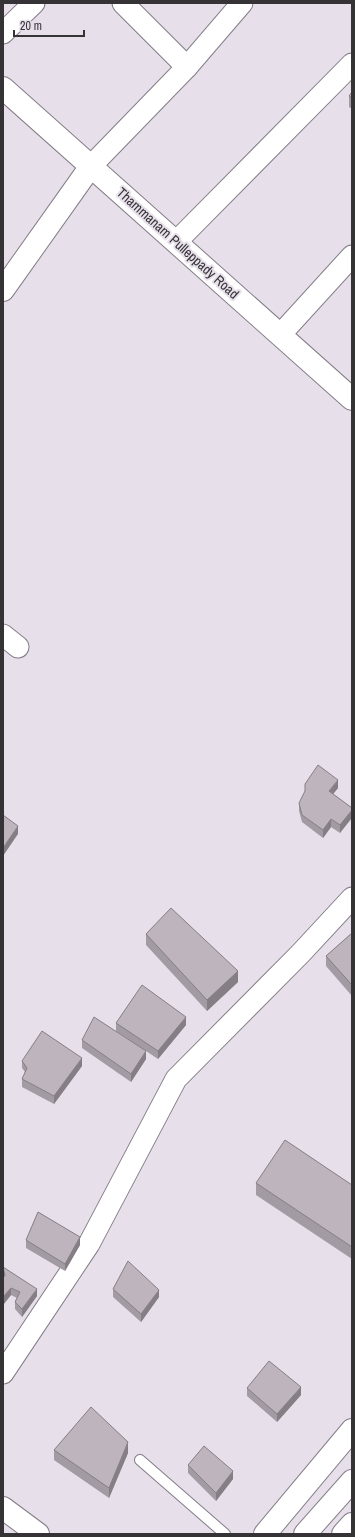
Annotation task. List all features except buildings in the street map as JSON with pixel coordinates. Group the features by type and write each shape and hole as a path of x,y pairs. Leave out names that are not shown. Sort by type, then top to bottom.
{"main road":[{"name":"Thammanam Pulleppady Road","path":"3,88 352,399"},
{"path":"3,290 91,166"},
{"path":"265,1534 352,1430"},
{"path":"305,1534 352,1481"},
{"path":"3,1508 38,1534"},
{"path":"343,1534 352,1524"}],"street":[{"path":"3,33 34,3"},
{"path":"123,3 187,66"},
{"path":"91,166 187,66 242,3"},
{"path":"176,242 352,64"},
{"path":"280,335 352,256"},
{"path":"3,1373 89,1244 176,1079 301,953 352,898"}],"lane":[{"path":"140,1460 225,1534"}]}
